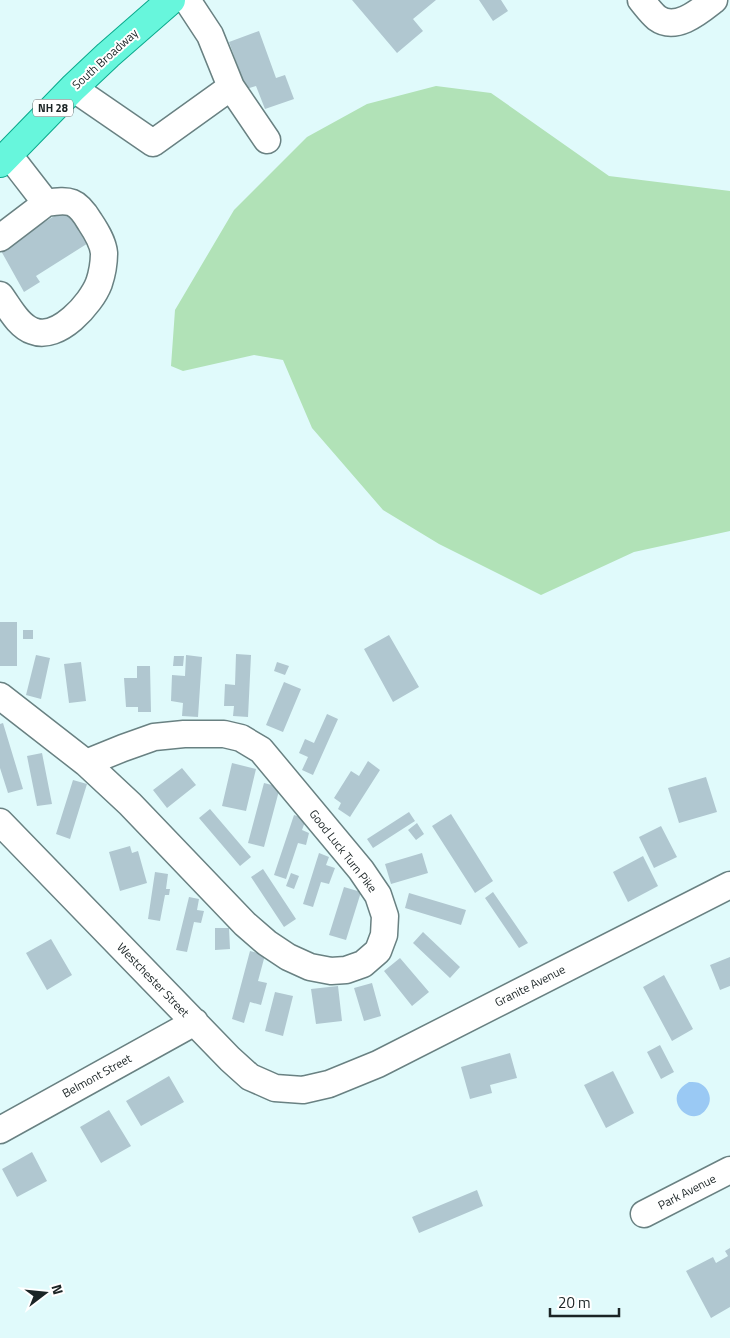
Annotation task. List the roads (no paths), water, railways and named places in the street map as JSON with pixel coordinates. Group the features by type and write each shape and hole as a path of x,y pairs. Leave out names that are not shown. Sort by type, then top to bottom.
{"main road":[{"name":"South Broadway","path":"4,159 73,88 171,0"}],"street":[{"path":"187,0 210,36 231,87 267,140"},
{"path":"641,0 658,18 667,22 680,21 692,16 714,0"},
{"path":"73,88 153,143 231,87"},
{"path":"4,159 46,203"},
{"path":"0,238 46,203 66,200 77,205 85,214 98,236 104,251 103,268 98,285 87,303 60,328 46,332 34,332 22,325 0,295"},
{"name":"Good Luck Turn Pike","path":"0,696 86,763 130,804 245,924 267,943 288,957 310,967 332,970 346,970 363,964 378,951 384,936 385,916 378,895 361,870 261,750 241,738 224,734 184,734 154,737 86,763"},
{"name":"Westchester Street","path":"0,822 230,1059 250,1077 275,1088 302,1090 329,1084"},
{"name":"Granite Avenue","path":"329,1084 378,1064 730,885"},
{"name":"Belmont Street","path":"0,1130 194,1022"},
{"name":"Park Avenue","path":"644,1214 730,1170"}],"water":[{"path":"689,1082 697,1082 703,1085 709,1095 709,1104 703,1113 696,1116 682,1111 678,1105 677,1097 680,1089"}]}
